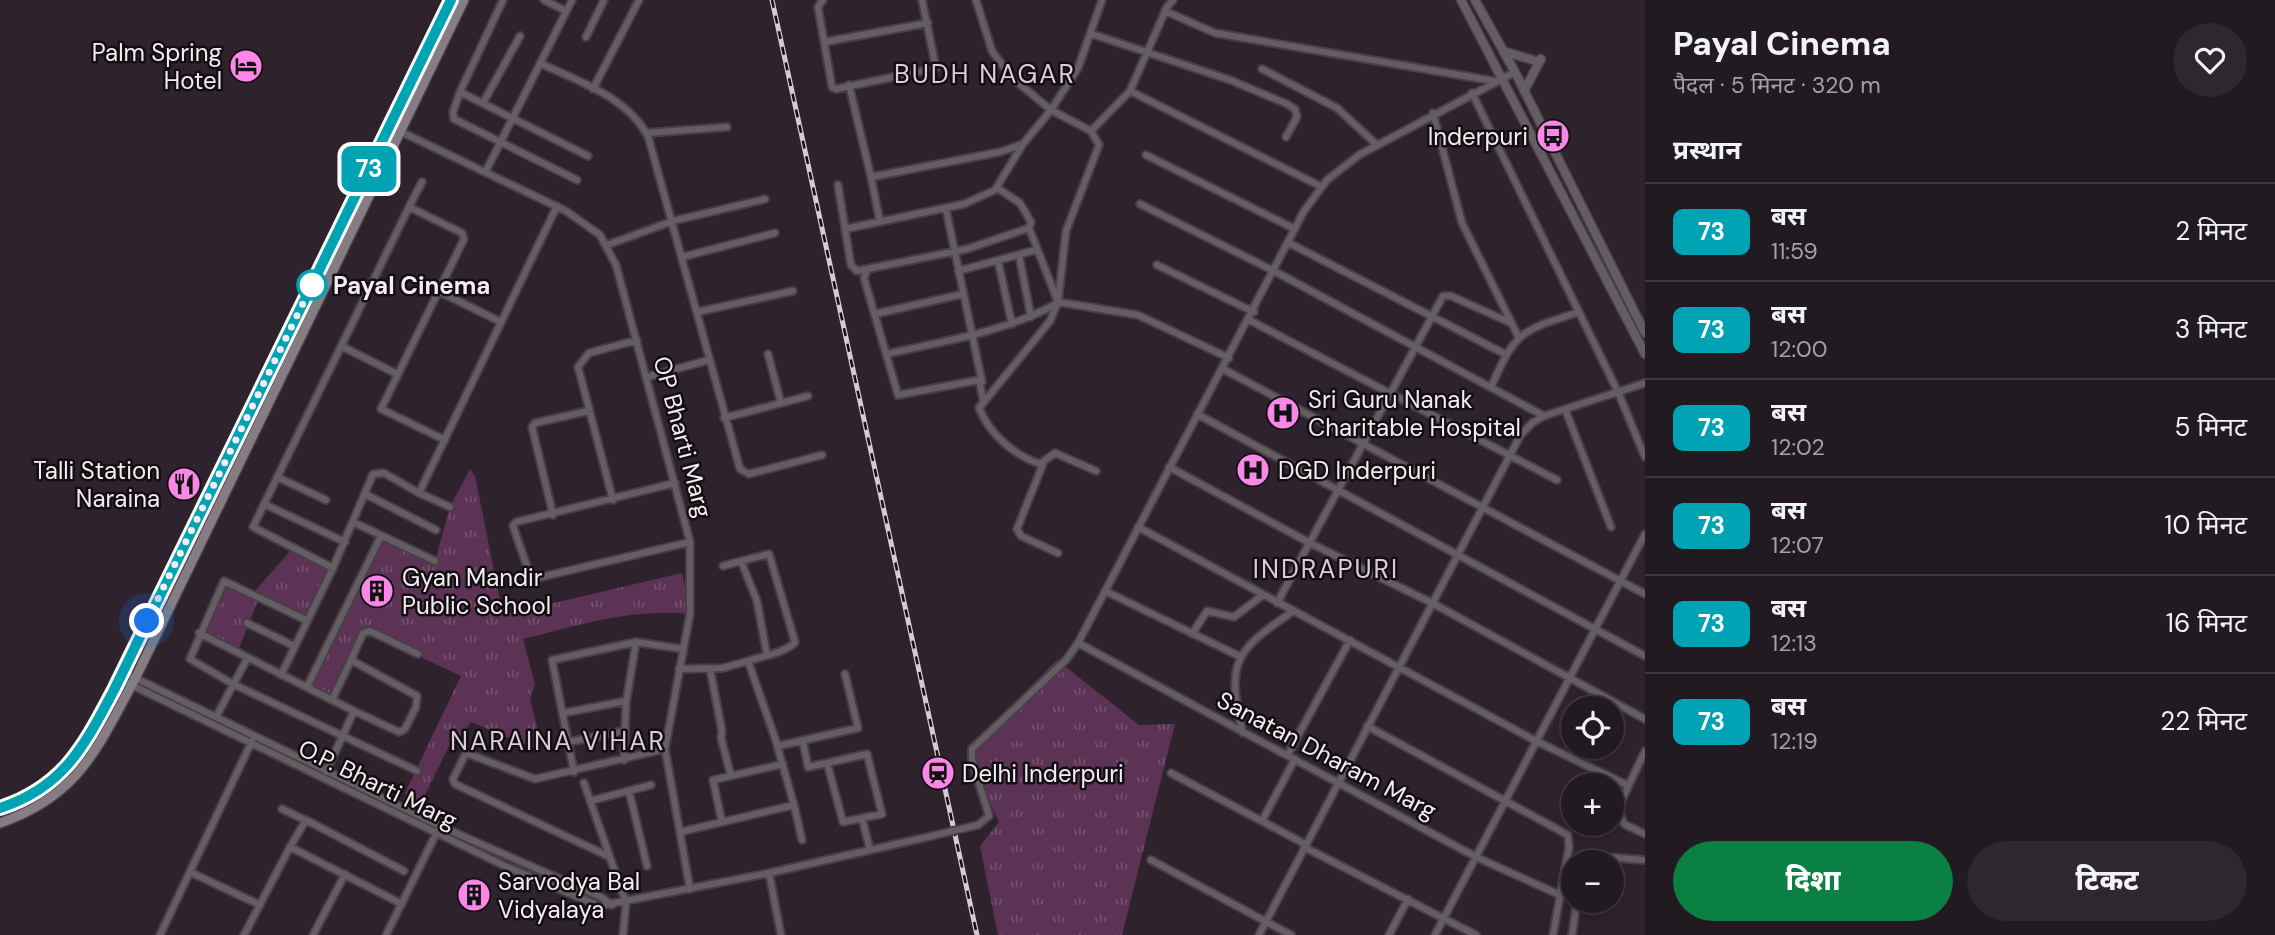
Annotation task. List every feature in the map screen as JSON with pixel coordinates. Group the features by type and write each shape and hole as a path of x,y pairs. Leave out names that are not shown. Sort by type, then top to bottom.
{"main road":[{"path":"0,808 29,798 58,778 84,745 121,675 451,0"},
{"path":"0,823 33,811 66,787 90,761 133,683 464,0"}],"street":[{"path":"503,0 460,92 453,112 454,119 577,180"},
{"path":"544,0 566,11"},
{"path":"486,171 572,0"},
{"path":"586,37 604,0"},
{"path":"593,89 639,0"},
{"path":"823,0 818,7 832,87 936,68 922,0"},
{"path":"976,0 999,63 1011,77 1051,110 1091,131 1097,138 1098,152 1066,231 1058,302 1050,321 979,408 1000,439 1013,451 1043,464"},
{"path":"845,229 946,209 980,199 997,188 1023,144 1051,110 1078,68 1102,0"},
{"path":"1091,131 1130,91 1149,54 1165,11 1173,0"},
{"path":"1461,0 1499,79 1645,354"},
{"path":"1475,0 1515,72 1645,333"},
{"path":"1165,11 1216,33 1499,79"},
{"path":"824,42 928,23"},
{"path":"1092,34 1230,80 1287,104 1295,109 1297,117 1286,137"},
{"path":"484,103 520,36"},
{"path":"1503,51 1539,60 1524,91"},
{"path":"540,63 631,111 647,133 740,469 746,473 822,455"},
{"path":"1262,69 1337,108 1376,144"},
{"path":"1078,643 1197,414 1254,312 1295,229 1322,187 1376,144 1515,72"},
{"path":"849,85 880,222"},
{"path":"1130,91 1322,187"},
{"path":"460,92 588,156"},
{"path":"1472,93 1618,392 1645,457"},
{"path":"1433,113 1462,223 1518,336"},
{"name":"OP Bharti Marg","path":"389,126 557,206 600,235 616,265 690,541 690,614 665,749 690,889"},
{"path":"647,133 727,127"},
{"path":"871,177 1000,152 1023,144"},
{"path":"1146,155 1295,229"},
{"path":"333,568 254,528 422,182"},
{"path":"838,185 852,268 868,269 954,252 1028,228 1031,222 1025,209 997,188"},
{"path":"607,245 673,222 765,199"},
{"path":"1140,204 1274,271 1544,416"},
{"path":"419,492 557,206"},
{"path":"410,207 463,234 381,411 444,439"},
{"path":"946,209 984,400"},
{"path":"1028,228 1058,302"},
{"path":"682,257 775,233"},
{"path":"1289,243 1505,354"},
{"path":"958,271 1036,250"},
{"path":"1019,255 1031,317"},
{"path":"998,261 1012,324"},
{"path":"1157,265 1254,312"},
{"path":"868,269 864,278 898,396 979,380 982,383"},
{"path":"438,291 502,322"},
{"path":"697,312 793,291"},
{"path":"875,314 963,294"},
{"path":"1277,603 1432,315 1446,294 1511,323"},
{"path":"886,354 1012,324 1058,302 1138,315 1228,358"},
{"path":"1490,387 1505,354 1518,336 1579,312"},
{"path":"1249,320 1508,457 1558,480"},
{"path":"613,500 587,411 578,367 583,356 637,340"},
{"path":"341,346 397,374"},
{"path":"768,354 781,403"},
{"path":"647,377 709,360"},
{"path":"1223,369 1645,594"},
{"path":"1259,935 1337,782 1485,508 1508,457 1532,423 1544,416 1645,383"},
{"path":"724,418 808,396"},
{"path":"1564,409 1611,527"},
{"path":"553,515 532,427 535,423 587,411"},
{"path":"1197,414 1461,554 1645,656"},
{"path":"1058,553 1021,536 1017,529 1043,464 1055,453 1096,471"},
{"path":"1169,467 1308,542 1434,604 1645,719"},
{"path":"281,675 345,542 373,474 379,472 450,507"},
{"path":"277,477 326,500"},
{"path":"675,483 513,524 521,555 532,577 690,541"},
{"path":"365,494 436,530"},
{"path":"264,505 345,542"},
{"path":"353,522 435,561"},
{"path":"1138,527 1536,741 1627,785"},
{"path":"1436,935 1645,534"},
{"path":"307,687 381,536"},
{"path":"679,669 710,669 748,661 794,645 771,555 723,566"},
{"path":"741,561 757,601 767,655"},
{"path":"306,620 224,581 199,633 190,659 233,684 417,771"},
{"path":"1105,591 1240,656"},
{"path":"1192,634 1207,611 1234,617 1263,595"},
{"path":"1243,733 1234,683 1240,656 1260,633 1292,612"},
{"path":"247,623 294,646"},
{"path":"332,700 363,633 368,631 418,654"},
{"path":"199,633 354,711 401,731 416,707 417,695 351,660"},
{"path":"1288,754 1350,640"},
{"path":"624,761 626,701 636,642"},
{"path":"574,772 552,660 636,642 683,649"},
{"name":"O.P. Bharti Marg","path":"133,683 255,736 436,834 599,906 626,903 769,873 978,825 989,816 972,760 972,749 1066,660 1078,643"},
{"name":"Sanatan Dharam Marg","path":"1078,643 1476,857 1560,895"},
{"path":"216,717 247,659"},
{"path":"748,661 778,746 802,840"},
{"path":"710,669 721,738 731,776"},
{"path":"778,746 858,728 845,674"},
{"path":"121,675 133,683"},
{"name":"O.P. Bharti Marg","path":"133,683 251,745 325,774 601,897 612,905"},
{"path":"563,713 626,701"},
{"path":"325,774 354,711"},
{"path":"1367,726 1568,835 1569,847 1553,935"},
{"path":"569,742 624,731"},
{"path":"160,935 255,736"},
{"path":"803,741 808,767 867,754 882,814 843,822 827,763"},
{"path":"610,857 455,784 453,779 469,752 536,779 624,761 665,749"},
{"path":"1645,751 1619,802 1618,816 1628,828 1645,834"},
{"path":"1262,821 1295,759"},
{"path":"722,822 713,780 783,764"},
{"path":"1171,773 1476,935"},
{"path":"584,783 626,903 624,935"},
{"path":"590,801 651,785"},
{"path":"629,791 647,866"},
{"path":"680,832 794,805"},
{"path":"282,809 404,871"},
{"path":"862,818 870,850"},
{"path":"244,935 305,820"},
{"path":"386,935 440,826"},
{"path":"290,847 401,904"},
{"path":"1624,858 1645,860"},
{"path":"1151,860 1291,935"},
{"path":"190,872 260,905"},
{"path":"769,873 781,935"},
{"path":"313,935 345,874"},
{"path":"1389,935 1408,900"},
{"path":"1572,935 1575,913"}],"green space":[{"path":"470,469 475,476 503,615 682,573 690,614 647,613 626,616 523,639 535,684 530,699 541,743 535,749 471,722 457,742 449,746 418,809 406,799 405,793 461,676 367,632 332,700 307,687 381,536 435,561 450,507"},
{"path":"293,548 333,568 306,620 259,598 237,653 199,633 222,581 253,593"},
{"path":"1057,660 1139,725 1175,724 1122,935 998,935 980,846 999,822 969,761 969,748"}],"railway":[{"path":"772,0 977,935"}],"bus line":[{"name":"73","path":"0,808 29,798 58,778 84,745 114,690 451,0"}],"place":[{"name":"Palm Spring Hotel","path":"246,66"},
{"name":"Inderpuri","path":"1553,136"},
{"name":"Payal Cinema","path":"312,285"},
{"name":"Sri Guru Nanak Charitable Hospital","path":"1283,413"},
{"name":"DGD Inderpuri","path":"1253,470"},
{"name":"Talli Station Naraina","path":"184,484"},
{"name":"Gyan Mandir Public School","path":"377,591"},
{"name":"Delhi Inderpuri","path":"938,773"},
{"name":"Sarvodya Bal Vidyalaya","path":"474,895"}],"district":[{"name":"BUDH NAGAR","path":"985,74"},
{"name":"INDRAPURI","path":"1326,569"},
{"name":"NARAINA VIHAR","path":"558,741"}],"route":[{"path":"147,621 312,285"}]}
